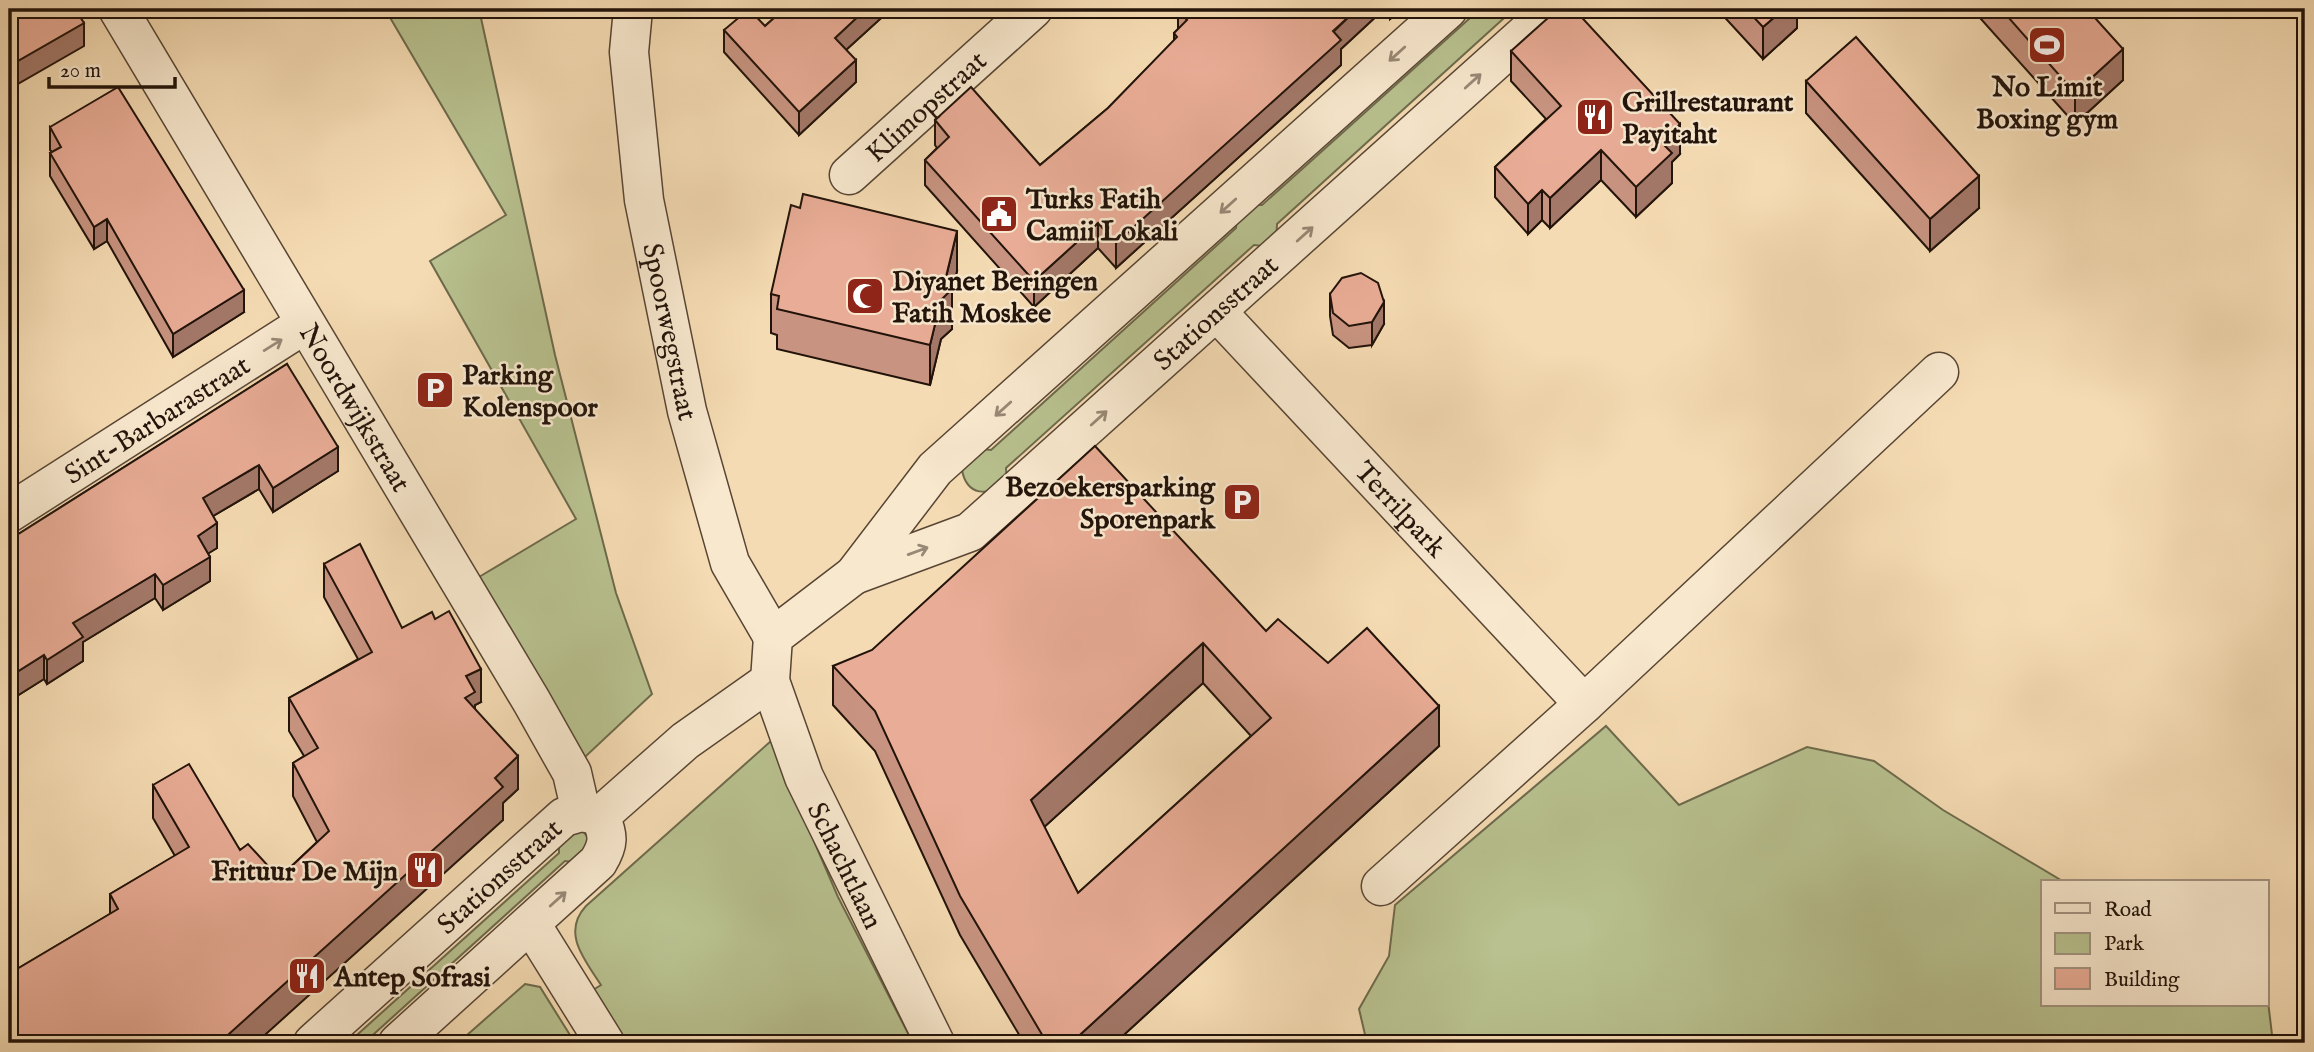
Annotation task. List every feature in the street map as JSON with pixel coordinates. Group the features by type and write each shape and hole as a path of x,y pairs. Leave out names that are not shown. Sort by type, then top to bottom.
{"street":[{"name":"Noordwijkstraat","path":"118,9 532,702 572,773 590,814"},
{"name":"Spoorwegstraat","path":"633,9 629,52 644,200 687,411 730,563 773,637"},
{"name":"Klimopstraat","path":"849,175 1033,9"},
{"name":"Stationsstraat","path":"773,637 854,575 935,469 1448,9"},
{"name":"Stationsstraat","path":"854,575 970,532 1218,313 1553,9"},
{"name":"Terrilpark","path":"1218,313 1584,704"},
{"name":"Sint-Barbarastraat","path":"9,513 305,324"},
{"path":"1381,886 1584,704 1939,372"},
{"path":"770,681 773,637"},
{"name":"Stationsstraat","path":"313,1043 564,817 590,814 685,741 770,681"},
{"name":"Schachtlaan","path":"770,681 804,777 935,1043"},
{"name":"Stationsstraat","path":"398,1043 598,862 607,847 608,834 590,814"},
{"path":"531,924 605,1043"}],"green space":[{"path":"385,9 479,9 555,355 616,593 652,694 585,757 479,577 576,519 430,261 506,215"},
{"path":"1480,9 1514,9 1277,224 1276,242 1272,247 1254,245 1006,468 1007,485 986,492 968,485 962,470 974,448 991,450 1236,228 1238,209 1243,205 1262,205"},
{"path":"1606,726 1679,805 1807,747 1874,761 1943,810 2061,880 2041,880 2041,1006 2268,1006 2268,1001 2273,1043 1367,1043 1359,1009 1389,956 1395,905"},
{"path":"771,741 838,897 913,1043 626,1043 593,990 601,985 578,946 576,926 579,916 586,906"},
{"path":"582,830 592,842 584,863 565,861 364,1043 348,1043 559,853 559,835"},
{"path":"525,984 540,987 575,1043 458,1043"}],"building":[{"path":"9,9 75,9 84,23 9,66"},
{"path":"749,9 765,26 784,9 866,9 835,38 856,60 799,112 724,30"},
{"path":"1179,9 1357,9 1333,31 1341,40 1116,243 1098,223 1034,281 925,160 949,137 935,120 971,87 1040,165 1108,108 1177,37 1174,33 1187,20"},
{"path":"1558,9 1574,9 1680,124 1662,143 1672,153 1636,187 1601,150 1550,198 1542,190 1528,204 1495,167 1561,106 1511,51"},
{"path":"1746,9 1784,9 1763,27"},
{"path":"2001,9 2087,9 2123,49 2075,93"},
{"path":"1856,37 1979,176 1930,219 1806,81"},
{"path":"118,87 244,290 173,334 107,219 94,227 50,153 61,147 50,127"},
{"name":"Diyanet Beringen Fatih Moskee","path":"803,194 957,231 946,277 952,289 941,300 930,345 777,309 779,296 771,294 791,205 800,208"},
{"path":"1361,273 1378,283 1384,302 1372,322 1349,326 1333,313 1330,294 1342,278"},
{"path":"287,364 338,447 273,488 259,465 203,498 217,523 198,536 210,557 163,585 155,574 73,623 83,637 47,660 44,655 9,677 9,540"},
{"path":"9,411 18,426 9,432"},
{"path":"1095,446 1266,631 1278,619 1328,663 1367,628 1439,706 1071,1043 1047,1043 960,896 875,711 833,666 872,650","holes":["1203,643 1271,718 1078,893 1031,800"]},
{"path":"360,544 402,628 432,612 435,619 449,611 481,669 466,676 475,692 465,698 518,756 495,778 503,787 219,1043 9,1043 9,956 17,969 118,909 110,894 189,847 153,785 189,764 240,850 248,844 279,878 329,831 293,763 318,748 289,698 372,652 324,564"}],"place":[{"name":"No Limit Boxing gym","path":"2047,45"},
{"name":"Grillrestaurant Payitaht","path":"1595,117"},
{"name":"Turks Fatih Camii Lokali","path":"999,214"},
{"name":"Diyanet Beringen Fatih Moskee","path":"865,296"},
{"name":"Parking Kolenspoor","path":"435,390"},
{"name":"Bezoekersparking Sporenpark","path":"1242,502"},
{"name":"Frituur De Mijn","path":"425,870"},
{"name":"Antep Sofrasi","path":"307,976"}]}
